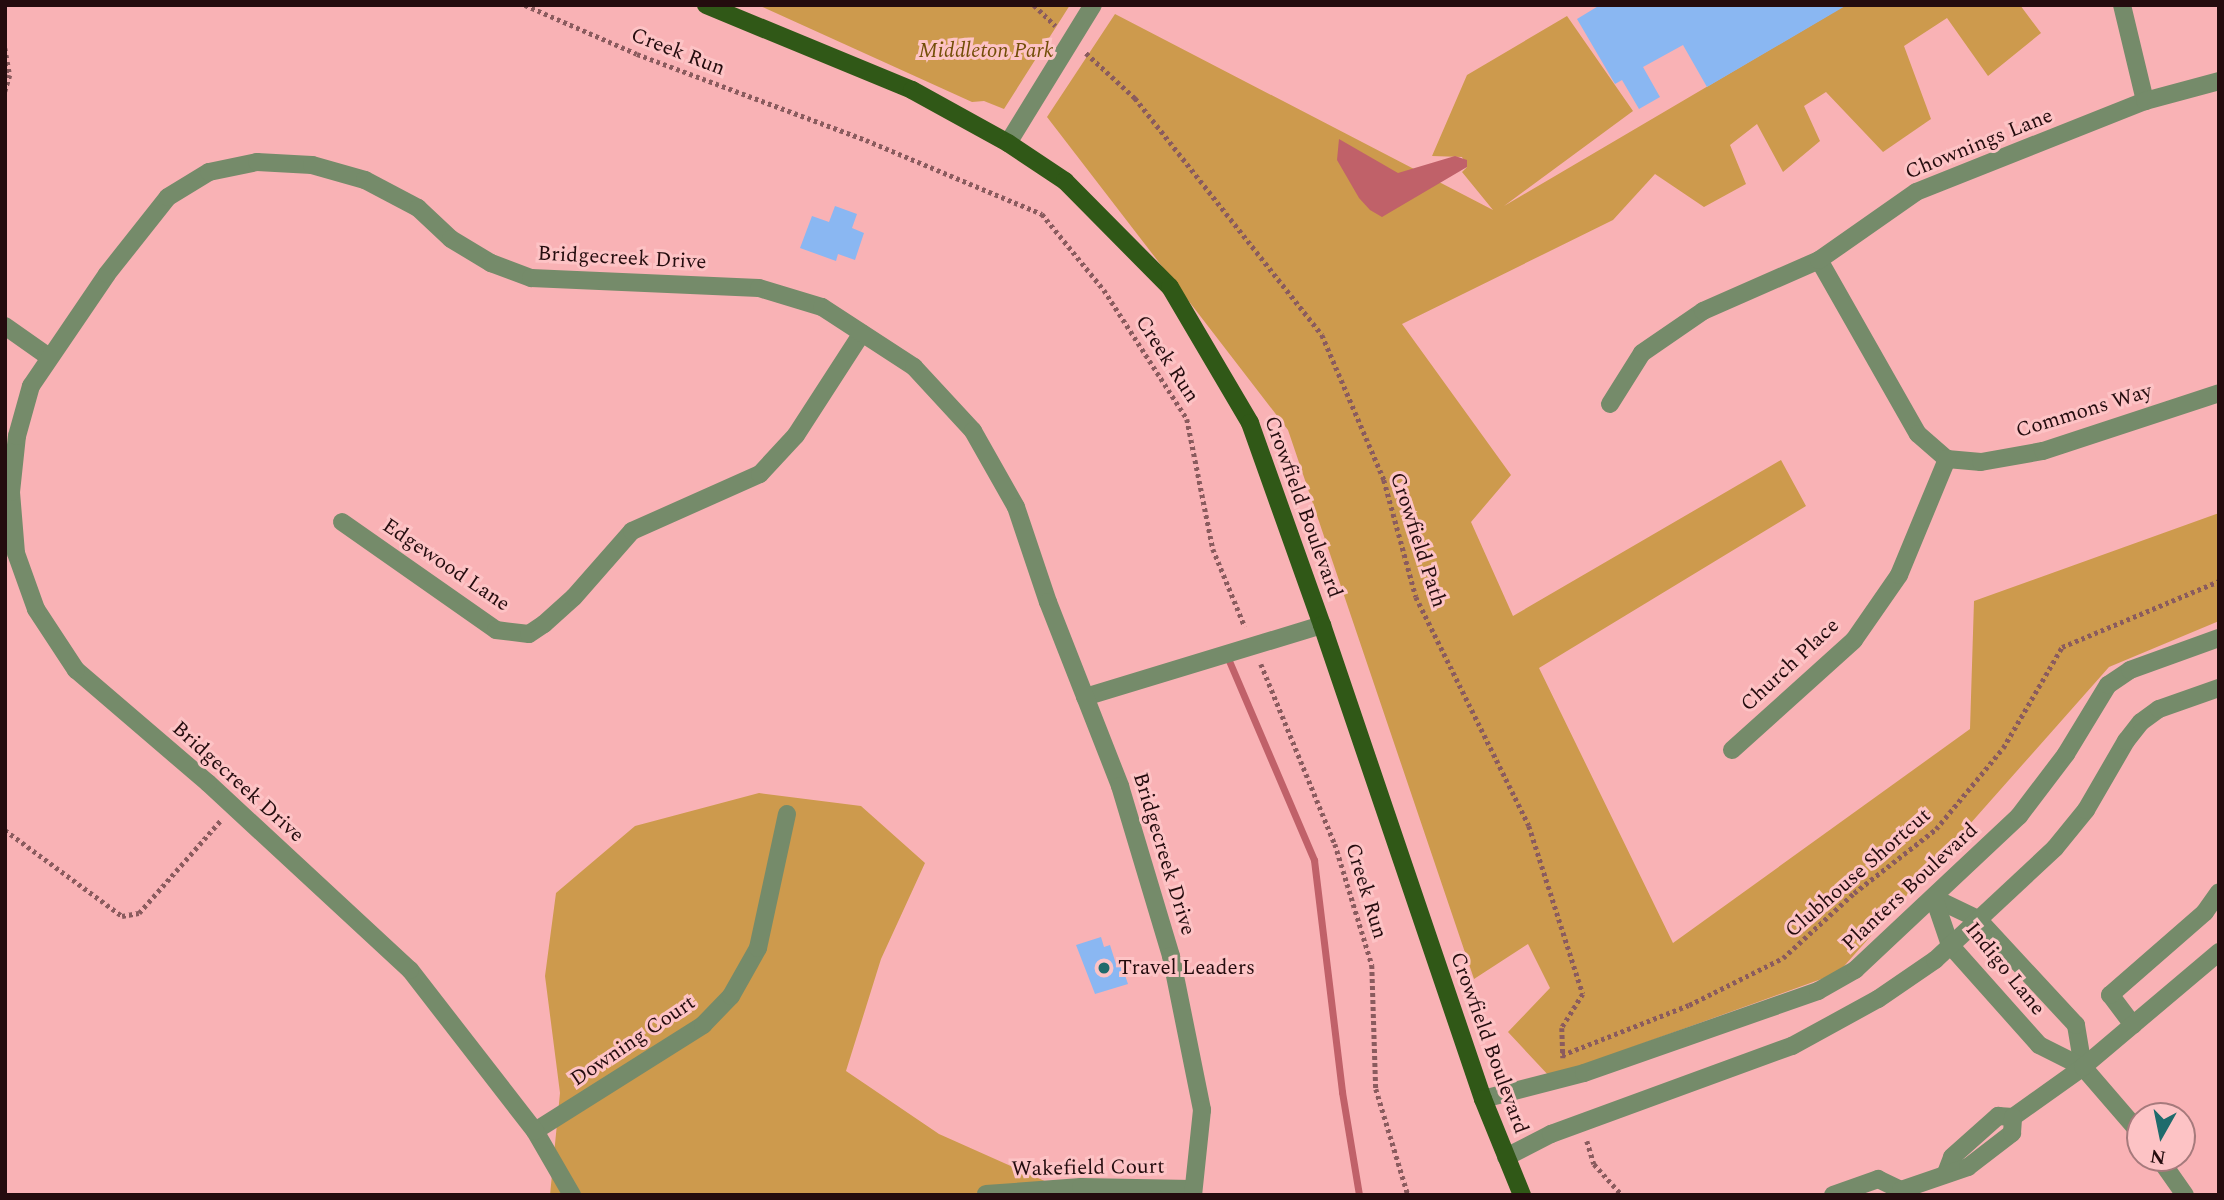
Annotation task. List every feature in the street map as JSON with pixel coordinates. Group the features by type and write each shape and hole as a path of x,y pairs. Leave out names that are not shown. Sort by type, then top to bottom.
{"main road":[{"name":"Crowfield Boulevard","path":"706,5 912,90 1007,143 1065,181 1170,287 1250,423 1322,625 1483,1098 1522,1195"}],"street":[{"path":"1007,143 1093,5"},
{"path":"2122,5 2145,101"},
{"name":"Chownings Lane","path":"1610,404 1642,353 1703,311 1819,260 1916,192 2145,101 2219,81"},
{"name":"Bridgecreek Drive","path":"572,1195 535,1131 410,970 234,807 76,670 36,609 16,554 11,492 17,436 31,386 107,274 168,197 209,172 257,162 312,165 365,180 418,208 451,239 481,257 531,278 759,288 822,307 914,367 973,431 1016,507 1120,786 1171,956 1202,1110 1193,1192"},
{"path":"1819,260 1918,434 1947,459"},
{"path":"5,326 49,357"},
{"name":"Edgewood Lane","path":"342,522 496,630 529,634 574,597 632,531 760,474 796,435 862,333"},
{"name":"Commons Way","path":"1947,459 1981,461 2043,451 2219,393"},
{"name":"Church Place","path":"1732,751 1854,640 1899,575 1947,459"},
{"path":"1085,697 1322,625"},
{"name":"Planters Boulevard","path":"1483,1098 1569,1077 1818,991 1855,971 2019,816 2066,754 2108,685 2130,670 2219,638"},
{"path":"1506,1157 1550,1134 1793,1046 1878,999 1935,960 2055,848 2086,810 2126,741 2141,722 2159,709 2219,688"},
{"name":"Downing Court","path":"535,1131 703,1026 731,996 758,948 787,814"},
{"path":"2133,1025 2110,995 2212,912 2219,892"},
{"name":"Indigo Lane","path":"1934,898 1978,919 2076,1025 2083,1068"},
{"name":"Indigo Lane","path":"1934,898 1950,945 2039,1045 2083,1068 2126,1117"},
{"path":"1833,1195 1878,1179 1900,1193 1946,1173 1952,1157 1998,1116 2013,1117 2083,1068 2219,952"},
{"path":"2169,1172 2185,1195"},
{"name":"Wakefield Court","path":"986,1194 1081,1187 1193,1192"}],"path":[{"name":"Creek Run","path":"525,5 637,54 866,140 1042,214 1104,290 1187,419 1213,548 1335,844 1372,965 1376,1089 1408,1195"},
{"name":"Crowfield Path","path":"1034,5 1135,98 1322,335 1384,480 1416,597 1529,826 1583,994 1562,1028 1562,1055 1569,1077"},
{"path":"5,48 10,75 5,91"},
{"name":"Clubhouse Shortcut","path":"1562,1055 1689,1005 1783,958 1854,893 1936,829 2003,748 2063,648 2219,581"},
{"path":"5,830 122,915 139,913 234,807"},
{"path":"1582,1122 1594,1164 1622,1195"}],"green space":[{"name":"Middleton Park","path":"758,5 1070,5 1004,109 984,101 972,102"},
{"path":"1824,5 2020,5 2041,33 1988,76 1947,18 1904,46 1931,119 1883,152 1826,92 1804,106 1820,141 1783,172 1757,124 1730,145 1746,184 1704,207 1655,174 1613,220 1402,324 1511,475 1471,522 1513,616 1781,460 1806,506 1539,668 1673,943 1970,729 1974,601 2219,513 2219,621 2109,667 1838,973 1550,1077 1508,1032 1550,988 1528,944 1474,979 1288,430 1047,117 1115,14 1493,210 1462,172 1467,167 1462,157 1432,156 1467,75 1567,16 1633,111 1504,206 1829,15"},
{"path":"759,793 861,806 925,863 881,959 846,1071 939,1134 1076,1195 550,1195 560,1093 545,976 556,893 635,826"}],"shaded area":[{"path":"1339,139 1398,173 1455,156 1467,160 1467,167 1382,217 1370,210 1359,198 1337,160"}],"building":[{"path":"1600,5 1847,5 1707,87 1683,45 1643,67 1660,97 1639,109 1622,80 1615,84 1577,19"},
{"path":"835,206 857,214 852,228 864,233 855,260 838,254 836,261 800,248 812,216 829,222"},
{"path":"1101,937 1104,947 1110,945 1116,964 1121,963 1128,984 1095,994 1076,945"}],"waterway":[{"path":"1227,656 1314,860 1342,1092 1359,1195"}],"place":[{"name":"Travel Leaders","path":"1104,968"}]}
